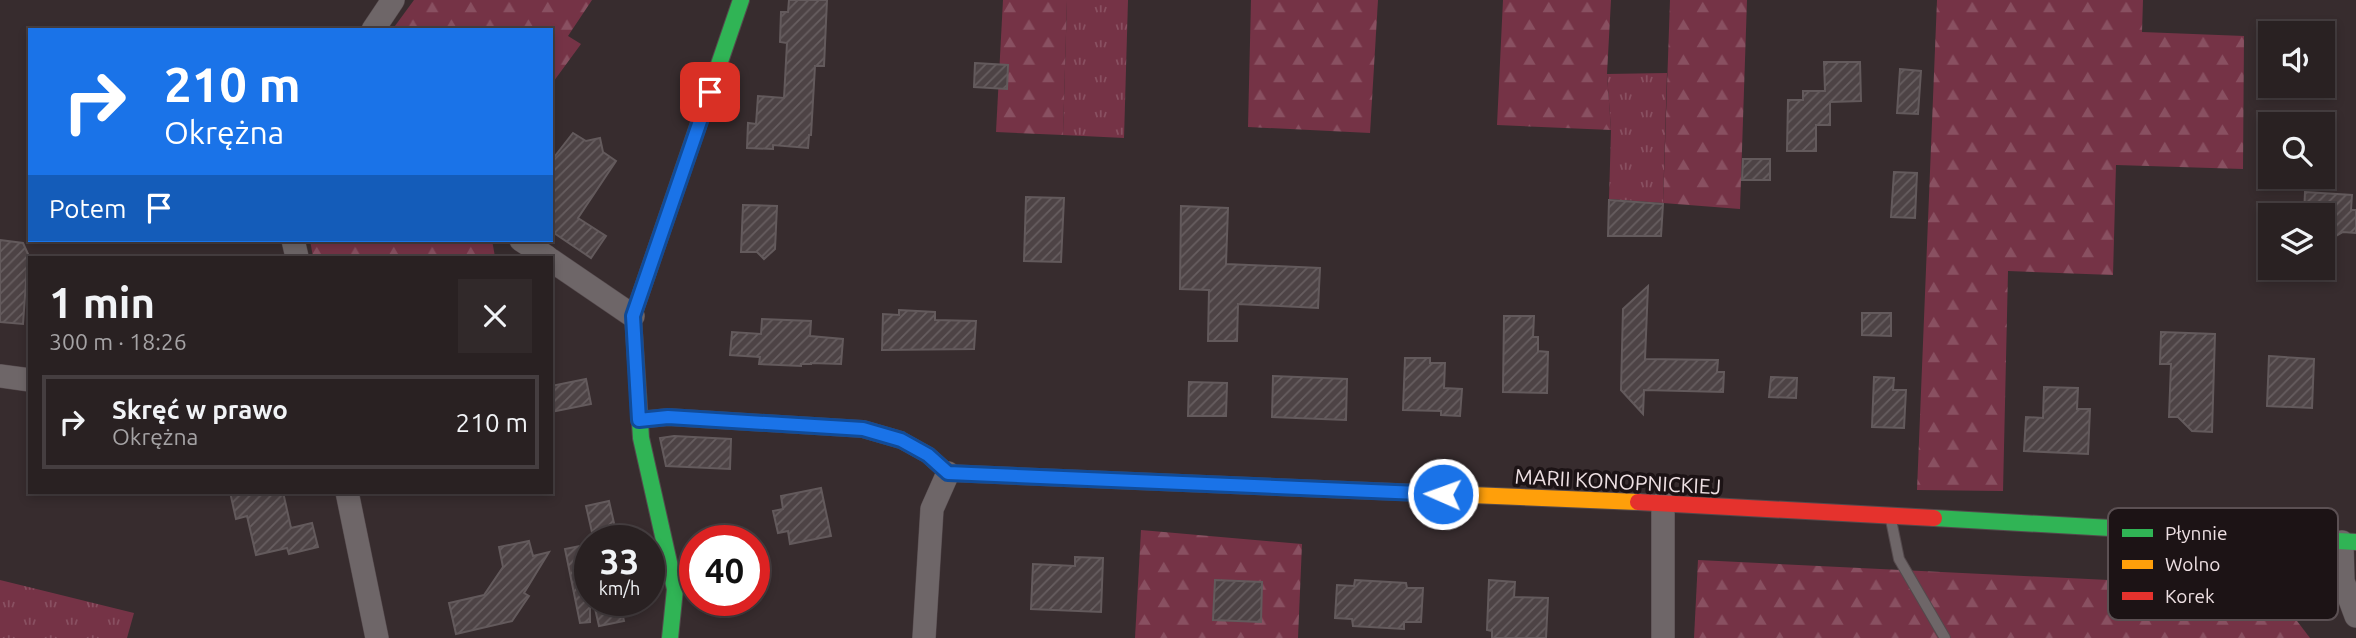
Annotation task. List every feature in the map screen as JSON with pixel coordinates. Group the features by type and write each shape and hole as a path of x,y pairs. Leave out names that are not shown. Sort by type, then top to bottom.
{"street":[{"path":"374,28 393,0"},
{"path":"670,638 676,589 639,420 633,316 741,0"},
{"path":"524,242 545,256"},
{"path":"553,262 633,316"},
{"path":"0,376 28,380"},
{"path":"639,420 668,417 863,429 901,440 928,455 948,473 932,509 924,638"},
{"name":"MARII KONOPNICKIEJ","path":"948,473 1663,503 2108,529"},
{"path":"347,494 377,638"},
{"path":"1663,503 1663,638"},
{"path":"2349,542 2343,581 2356,616"}],"lane":[{"path":"1890,517 1899,559 1945,638"}],"green space":[{"path":"414,0 592,0 568,36 581,44 553,82 553,28 393,28"},
{"path":"1003,0 1067,0 1063,135 996,132"},
{"path":"1067,0 1128,0 1124,138 1063,135"},
{"path":"1251,0 1378,0 1370,133 1248,127"},
{"path":"1503,0 1611,0 1607,74 1611,130 1497,125"},
{"path":"1670,0 1747,0 1740,209 1663,203"},
{"path":"1937,0 2143,0 2142,32 2244,36 2243,169 2116,165 2113,275 2008,271 2003,491 1917,490"},
{"path":"1667,73 1663,203 1609,199 1611,130 1607,74"},
{"path":"310,242 492,242 495,256 313,256"},
{"path":"1141,530 1302,544 1298,638 1135,638"},
{"path":"1698,560 2108,580 2108,620 2296,620 2310,638 1694,638"},
{"path":"0,580 134,613 127,638 0,638"}],"building":[{"path":"789,0 827,0 824,66 815,66 808,148 773,145 773,149 747,148 748,123 756,124 758,96 784,98 787,43 780,42 781,12 788,12"},
{"path":"1824,62 1860,62 1861,101 1830,102 1830,125 1816,125 1816,151 1787,151 1788,100 1803,100 1803,91 1825,91"},
{"path":"975,63 1008,65 1007,89 974,87"},
{"path":"1900,69 1921,71 1918,114 1897,113"},
{"path":"573,133 586,141 600,138 603,152 616,161 578,218 606,236 591,258 553,232 553,158"},
{"path":"1743,159 1770,159 1770,180 1742,180"},
{"path":"1894,172 1917,173 1915,218 1891,217"},
{"path":"2305,192 2352,195 2351,210 2356,210 2356,233 2343,232 2335,237 2335,203 2305,203"},
{"path":"1026,197 1064,198 1061,262 1024,261"},
{"path":"1609,200 1663,204 1661,236 1608,236"},
{"path":"743,205 777,206 775,249 764,259 757,252 741,252"},
{"path":"1181,206 1228,208 1226,264 1320,268 1318,308 1238,304 1237,341 1208,341 1209,290 1180,289"},
{"path":"0,240 23,243 28,254 23,324 0,322"},
{"path":"1648,286 1645,359 1718,360 1717,372 1724,372 1723,392 1644,390 1643,414 1621,390 1623,309"},
{"path":"899,310 935,312 935,320 976,321 974,349 882,350 883,314 899,315"},
{"path":"1862,313 1891,313 1891,336 1862,335"},
{"path":"1504,316 1534,316 1533,337 1538,337 1538,351 1548,352 1547,393 1503,392"},
{"path":"762,319 811,321 810,336 843,339 841,364 759,364 760,357 730,355 732,332 761,334"},
{"path":"2161,332 2215,334 2212,432 2192,431 2178,417 2169,417 2171,364 2160,364"},
{"path":"2269,356 2314,359 2312,408 2267,406"},
{"path":"1405,358 1430,358 1430,363 1445,363 1444,388 1462,389 1460,416 1441,415 1441,411 1403,410"},
{"path":"1273,376 1347,379 1346,420 1272,417"},
{"path":"1771,377 1797,378 1796,398 1769,397"},
{"path":"1874,377 1894,378 1893,390 1906,390 1904,428 1872,427"},
{"path":"586,379 591,404 553,412 553,386"},
{"path":"1189,382 1227,383 1226,416 1188,416"},
{"path":"2044,387 2078,388 2077,409 2090,409 2088,454 2024,451 2026,417 2043,418"},
{"path":"674,436 731,439 730,469 666,466 660,438"},
{"path":"821,488 831,536 790,544 788,531 778,533 773,511 783,509 781,496"},
{"path":"230,494 283,494 291,528 312,523 318,547 289,554 287,548 256,555 247,516 236,519"},
{"path":"609,501 614,525 590,525 586,506"},
{"path":"529,541 533,556 549,552 524,593 529,596 512,621 456,634 449,603 484,595 503,567 499,547"},
{"path":"574,547 574,593 565,549"},
{"path":"1075,557 1103,558 1101,612 1031,609 1033,564 1075,566"},
{"path":"1215,580 1262,582 1261,622 1213,620"},
{"path":"1355,580 1406,583 1407,588 1423,588 1421,622 1404,622 1404,629 1353,626 1352,619 1335,618 1337,585 1354,586"},
{"path":"1489,580 1515,582 1514,597 1548,598 1546,638 1492,638 1492,631 1487,630"},
{"path":"579,616 590,616 590,622 580,623"},
{"path":"597,616 623,616 624,621 599,626"}],"traffic: fast":[{"path":"670,638 675,589 641,438 633,316 741,0"},
{"path":"639,420 668,417 863,429 901,440 928,455 948,473 1111,480"},
{"path":"1934,518 2108,528"},
{"path":"2338,541 2356,542"}],"traffic: slow":[{"path":"1111,480 1638,502"}],"traffic: jam":[{"path":"1638,502 1934,518"}],"route":[{"path":"710,92 633,316 639,420 668,417 863,429 901,440 928,455 948,473 1443,494"}]}
